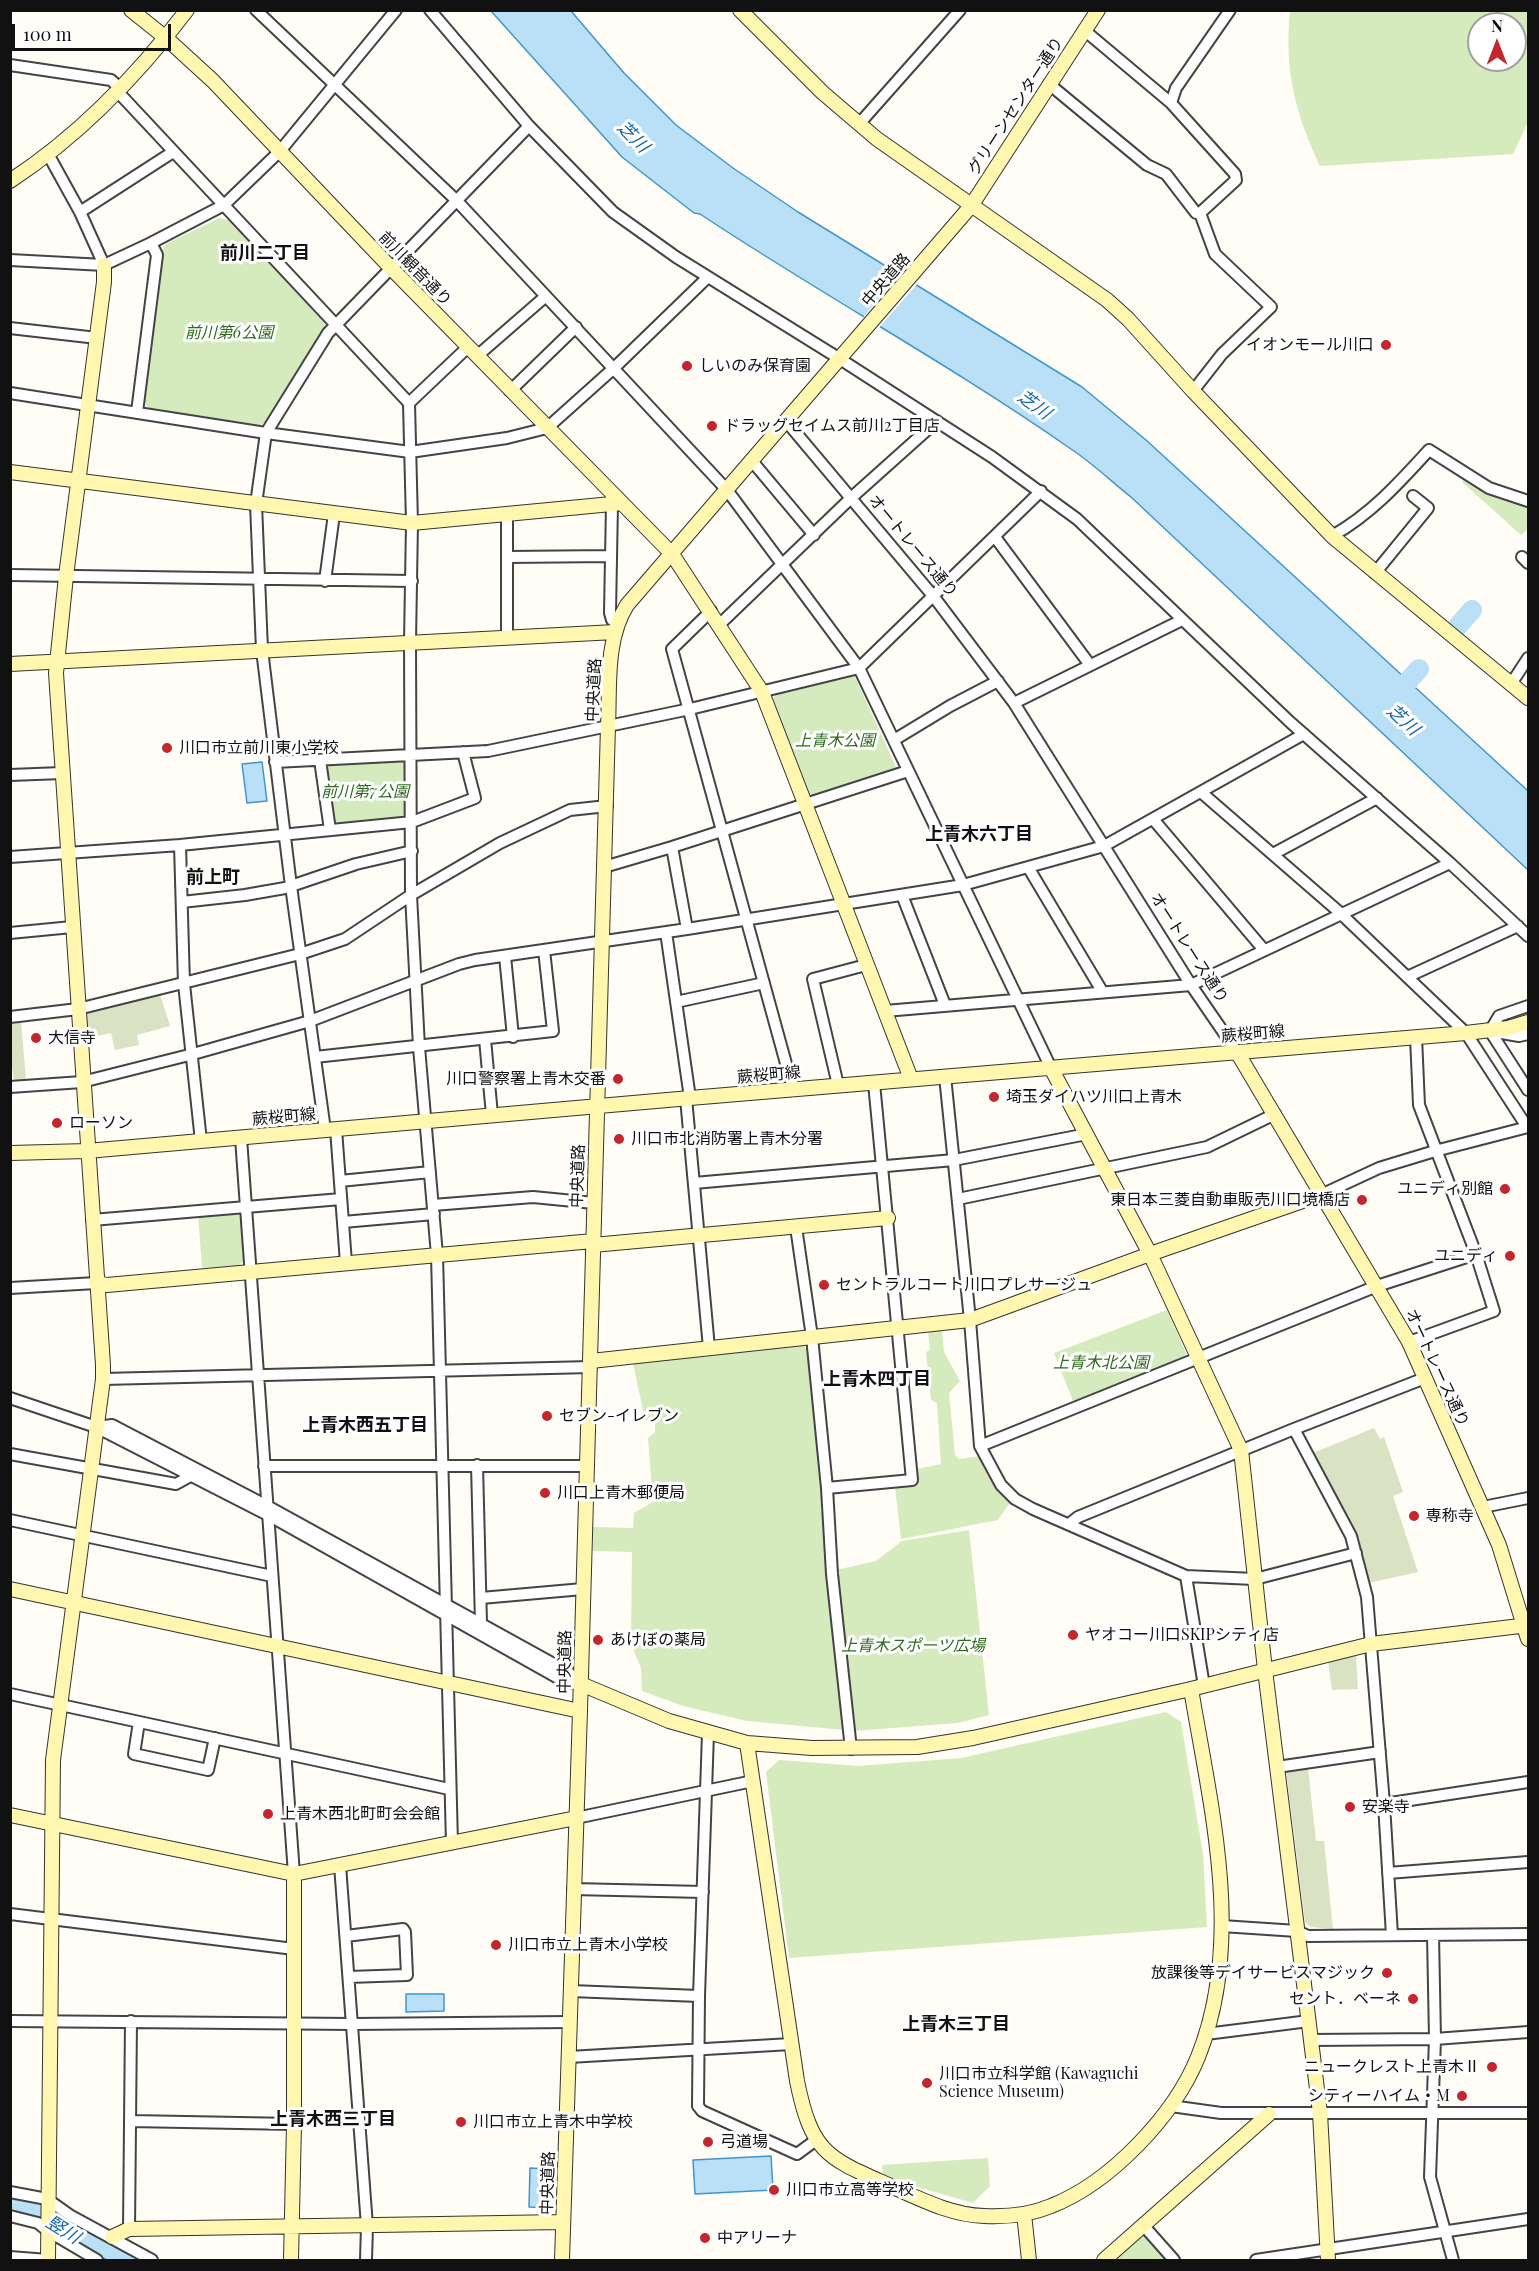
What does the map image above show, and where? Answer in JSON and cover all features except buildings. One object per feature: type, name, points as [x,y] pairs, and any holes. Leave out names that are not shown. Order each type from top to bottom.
[{"type":"street","points":[[10,180],[48,154],[119,91],[166,38],[187,10]]},
{"type":"street","points":[[256,10],[457,201],[727,490],[859,668],[1052,1068],[1150,1254],[1241,1450],[1265,1670],[1320,2113],[1328,2255]]},
{"type":"street","points":[[10,260],[104,265],[224,205],[280,151],[396,10]]},
{"type":"street","points":[[430,10],[529,126],[613,212],[708,277],[844,353],[937,421],[1041,491],[1077,519],[1304,734],[1450,863],[1528,936]]},
{"type":"street","points":[[740,10],[792,64],[896,154],[1107,300],[1128,318],[1193,391],[1332,536],[1528,698]]},
{"type":"street","points":[[859,124],[960,10]]},
{"type":"street","name":"グリーンセンター通り","points":[[960,219],[971,206],[1098,10]]},
{"type":"street","points":[[1171,103],[1176,88],[1230,10]]},
{"type":"street","name":"前川観音通り","points":[[135,12],[213,81],[617,503],[672,554],[762,692],[911,1079]]},
{"type":"street","points":[[1084,30],[1171,103],[1235,174],[1236,180],[1200,213]]},
{"type":"street","points":[[10,65],[111,80],[173,152],[409,403],[412,523],[411,895],[419,1047],[437,1255],[444,1609],[452,1843]]},
{"type":"street","points":[[1049,84],[1147,165],[1166,174],[1196,213],[1200,213]]},
{"type":"street","points":[[346,1263],[340,1181],[315,1058],[262,650],[256,504],[266,433],[328,333],[529,126]]},
{"type":"street","points":[[80,212],[173,152]]},
{"type":"street","points":[[10,2256],[48,2260],[53,1760],[103,1379],[56,662],[105,282],[104,265],[80,212],[48,154]]},
{"type":"street","points":[[1193,391],[1222,354],[1271,308],[1215,254],[1200,213]]},
{"type":"street","name":"中央道路","points":[[562,2260],[612,649],[617,627],[627,605],[960,219]]},
{"type":"street","points":[[137,412],[158,255],[151,243]]},
{"type":"street","points":[[10,393],[266,433],[410,452],[507,438],[547,428],[614,368],[708,277]]},
{"type":"street","points":[[409,403],[546,296]]},
{"type":"street","points":[[510,391],[576,327]]},
{"type":"street","points":[[10,328],[97,338]]},
{"type":"street","name":"オートレース通り","points":[[786,421],[934,597],[1014,703],[1191,985],[1237,1052],[1409,1342],[1499,1545],[1527,1630]]},
{"type":"street","points":[[719,625],[783,566],[851,498],[937,421]]},
{"type":"street","points":[[1332,536],[1355,523],[1384,499],[1429,450],[1489,488],[1528,501]]},
{"type":"street","points":[[752,461],[814,534]]},
{"type":"street","points":[[10,472],[412,523],[617,503],[611,556],[610,613],[617,627],[507,638],[10,664]]},
{"type":"street","points":[[275,762],[488,751],[690,709],[859,668],[1041,491]]},
{"type":"street","points":[[1375,573],[1428,508],[1413,496]]},
{"type":"street","points":[[325,581],[334,514]]},
{"type":"street","points":[[507,514],[507,638]]},
{"type":"street","points":[[995,537],[1090,665]]},
{"type":"street","points":[[507,557],[611,556]]},
{"type":"street","points":[[10,575],[412,582]]},
{"type":"street","points":[[711,611],[672,648],[793,1089]]},
{"type":"street","points":[[1014,703],[1182,620]]},
{"type":"street","points":[[1511,684],[1528,658]]},
{"type":"street","points":[[894,740],[950,706],[998,681]]},
{"type":"street","points":[[10,1087],[82,1082],[193,1054],[310,1021],[459,964],[963,885],[1104,846],[1304,734]]},
{"type":"street","points":[[10,857],[180,845],[412,822],[475,798],[463,752]]},
{"type":"street","points":[[321,760],[330,830]]},
{"type":"street","points":[[604,867],[908,771]]},
{"type":"street","points":[[10,776],[62,773]]},
{"type":"street","points":[[103,1379],[591,1364],[709,1348],[970,1320],[1323,1194],[1379,1168],[1528,1127],[1466,1033],[1341,913],[1202,793]]},
{"type":"street","points":[[1273,854],[1377,798]]},
{"type":"street","points":[[10,1017],[78,1009],[300,954],[345,939],[411,895],[500,843],[570,810],[607,806]]},
{"type":"street","points":[[1153,819],[1264,950]]},
{"type":"street","points":[[180,845],[184,984],[201,1140]]},
{"type":"street","points":[[672,847],[687,929]]},
{"type":"street","points":[[182,902],[245,896],[291,886],[356,864],[412,852]]},
{"type":"street","points":[[885,1011],[1191,985],[1450,863]]},
{"type":"street","points":[[1028,867],[1102,991]]},
{"type":"street","points":[[903,895],[945,1005]]},
{"type":"street","points":[[1407,977],[1518,926]]},
{"type":"street","points":[[10,933],[72,927]]},
{"type":"street","points":[[666,932],[688,1098],[709,1348]]},
{"type":"street","points":[[315,1058],[553,1031],[544,950]]},
{"type":"street","points":[[505,956],[513,1037]]},
{"type":"street","points":[[838,1085],[813,978],[866,965]]},
{"type":"street","points":[[676,1002],[764,983]]},
{"type":"street","points":[[1490,1031],[1499,1016],[1528,1006]]},
{"type":"street","name":"蕨桜町線","points":[[10,1153],[87,1150],[1490,1031],[1528,1022]]},
{"type":"street","points":[[1490,1031],[1519,1036],[1528,1034]]},
{"type":"street","points":[[1490,1031],[1528,1090]]},
{"type":"street","points":[[1409,1342],[1494,1311],[1476,1254],[1419,1105],[1416,1037]]},
{"type":"street","points":[[485,1039],[492,1115]]},
{"type":"street","points":[[945,1076],[970,1320],[980,1446],[1001,1485],[1015,1499],[1186,1575],[1255,1579],[1356,1553]]},
{"type":"street","points":[[827,1488],[912,1480],[874,1083]]},
{"type":"street","points":[[958,1199],[1207,1147],[1275,1114]]},
{"type":"street","points":[[694,1183],[954,1160],[1087,1134]]},
{"type":"street","points":[[241,1137],[294,1874],[295,2023],[291,2260]]},
{"type":"street","points":[[340,1181],[430,1172]]},
{"type":"street","points":[[343,1222],[533,1197],[594,1203]]},
{"type":"street","points":[[92,1220],[341,1199]]},
{"type":"street","points":[[10,1288],[96,1283],[107,1285],[888,1218]]},
{"type":"street","points":[[796,1227],[812,1337],[827,1488],[832,1574],[851,1749]]},
{"type":"street","points":[[980,1446],[1377,1286],[1476,1254]]},
{"type":"street","points":[[1069,1524],[1078,1517],[1241,1450],[1425,1378]]},
{"type":"street","points":[[10,1398],[96,1427],[112,1425],[196,1474],[268,1510],[444,1609],[568,1672],[581,1684],[658,1717],[747,1743],[851,1749],[917,1747],[972,1738],[1197,1688],[1371,1644],[1527,1630]]},
{"type":"street","points":[[1294,1429],[1351,1536],[1367,1597],[1392,1935]]},
{"type":"street","points":[[10,1454],[176,1484],[196,1474]]},
{"type":"street","points":[[477,1465],[481,1598],[478,1627]]},
{"type":"street","points":[[264,1466],[586,1466]]},
{"type":"street","points":[[1483,1507],[1528,1498]]},
{"type":"street","points":[[10,1520],[272,1576]]},
{"type":"street","points":[[747,1743],[802,2109],[816,2140],[842,2165],[932,2204],[982,2217],[1024,2214],[1051,2206],[1097,2178],[1142,2140],[1171,2106],[1190,2076],[1206,2034],[1216,1983],[1222,1926],[1219,1864],[1197,1688],[1186,1575]]},
{"type":"street","points":[[10,1589],[580,1711]]},
{"type":"street","points":[[481,1598],[583,1589]]},
{"type":"street","points":[[10,1694],[449,1789]]},
{"type":"street","points":[[140,1722],[134,1754],[208,1770],[215,1738]]},
{"type":"street","points":[[708,1733],[699,1996],[698,2106],[702,2111],[797,2154],[816,2140]]},
{"type":"street","points":[[1278,1767],[1380,1752]]},
{"type":"street","points":[[10,1815],[294,1874],[753,1781]]},
{"type":"street","points":[[1384,1804],[1528,1782]]},
{"type":"street","points":[[1389,1873],[1528,1862]]},
{"type":"street","points":[[340,1865],[367,2226],[366,2260]]},
{"type":"street","points":[[573,1889],[703,1892]]},
{"type":"street","points":[[10,1914],[294,1949]]},
{"type":"street","points":[[1222,1926],[1297,1931],[1308,1936],[1528,1934]]},
{"type":"street","points":[[346,1936],[403,1929],[405,1932],[407,1975],[349,1977]]},
{"type":"street","points":[[1433,1935],[1435,2039],[1430,2177],[1453,2260]]},
{"type":"street","points":[[571,1991],[699,1996]]},
{"type":"street","points":[[10,2021],[353,2024],[570,2022]]},
{"type":"street","points":[[129,2229],[131,2021]]},
{"type":"street","points":[[1206,2034],[1309,2021]]},
{"type":"street","points":[[1311,2040],[1435,2039],[1528,2032]]},
{"type":"street","points":[[569,2057],[791,2044]]},
{"type":"street","points":[[1171,2106],[1221,2113],[1269,2114],[1528,2113]]},
{"type":"street","points":[[1104,2260],[1269,2114]]},
{"type":"street","points":[[130,2121],[294,2124]]},
{"type":"street","points":[[10,2192],[47,2202],[152,2260]]},
{"type":"street","points":[[1024,2214],[1029,2260]]},
{"type":"street","points":[[10,2216],[38,2223],[97,2260]]},
{"type":"street","points":[[1256,2260],[1328,2255],[1445,2231],[1528,2219]]},
{"type":"street","points":[[111,2237],[129,2229],[563,2222]]},
{"type":"street","points":[[1143,2225],[1174,2260]]},
{"type":"green space","points":[[1290,11],[1528,11],[1528,122],[1513,154],[1320,166],[1298,109],[1290,72]]},
{"type":"green space","name":"前川第6公園","points":[[219,218],[229,220],[325,322],[324,330],[265,422],[260,425],[149,408],[144,402],[162,250],[166,244]]},
{"type":"green space","points":[[1465,479],[1490,493],[1528,506],[1528,529],[1521,535],[1462,482]]},
{"type":"green space","name":"上青木公園","points":[[850,676],[855,677],[896,767],[892,771],[814,796],[807,793],[772,699],[777,693]]},
{"type":"green space","name":"前川第7公園","points":[[403,758],[406,762],[406,816],[401,819],[335,825],[332,823],[323,766]]},
{"type":"green space","points":[[160,994],[170,1026],[137,1035],[139,1045],[115,1050],[111,1033],[87,1038],[84,1019],[89,1013]]},
{"type":"green space","points":[[21,1021],[26,1080],[14,1080],[10,1022]]},
{"type":"green space","points":[[234,1212],[241,1217],[244,1260],[239,1266],[202,1268],[198,1215]]},
{"type":"green space","name":"上青木北公園","points":[[1167,1310],[1186,1353],[1185,1358],[1073,1401],[1054,1353]]},
{"type":"green space","points":[[942,1330],[944,1352],[960,1381],[949,1393],[955,1455],[959,1459],[980,1456],[988,1475],[1010,1502],[998,1520],[901,1539],[895,1487],[917,1484],[917,1469],[941,1464],[937,1403],[931,1400],[926,1352],[930,1350],[928,1331]]},
{"type":"green space","points":[[802,1345],[809,1350],[845,1730],[747,1721],[683,1706],[642,1691],[641,1668],[631,1644],[632,1552],[593,1551],[593,1527],[633,1528],[634,1513],[653,1502],[648,1438],[655,1432],[655,1421],[645,1420],[633,1363]]},
{"type":"green space","points":[[1374,1428],[1380,1439],[1384,1437],[1403,1492],[1393,1496],[1418,1572],[1368,1583],[1356,1534],[1313,1453]]},
{"type":"green space","name":"上青木スポーツ広場","points":[[969,1530],[989,1715],[958,1723],[853,1731],[836,1570],[876,1561],[902,1541]]},
{"type":"green space","points":[[1356,1655],[1358,1689],[1332,1690],[1328,1661]]},
{"type":"green space","points":[[1166,1712],[1181,1722],[1203,1854],[1207,1927],[789,1958],[766,1772],[779,1760],[858,1766],[961,1758]]},
{"type":"green space","points":[[1308,1768],[1316,1841],[1324,1841],[1333,1929],[1311,1927],[1305,1922],[1286,1770]]},
{"type":"green space","points":[[988,2158],[990,2186],[973,2203],[883,2177],[882,2165]]},
{"type":"green space","points":[[1141,2234],[1145,2234],[1168,2260],[1111,2260]]},
{"type":"water","name":"芝川","points":[[491,11],[571,11],[624,73],[676,125],[733,168],[798,212],[1082,387],[1146,440],[1528,791],[1528,870],[1131,497],[1101,472],[980,388],[700,214],[694,213],[622,157]]},
{"type":"water","points":[[262,762],[267,801],[247,803],[242,764]]},
{"type":"water","points":[[406,1994],[444,1994],[444,2011],[406,2012]]},
{"type":"water","points":[[771,2156],[773,2190],[695,2194],[693,2160]]},
{"type":"water","points":[[530,2168],[549,2169],[548,2208],[529,2207]]},
{"type":"water","name":"竪川","points":[[10,2196],[41,2201],[145,2260],[107,2260],[11,2212]]},
{"type":"pier","points":[[901,272],[918,283],[878,329],[862,319]]},
{"type":"waterway","points":[[1458,626],[1472,610]]},
{"type":"waterway","name":"芝川","points":[[1391,700],[1419,669]]},
{"type":"place","name":"イオンモール川口","points":[[1386,345]]},
{"type":"place","name":"しいのみ保育園","points":[[687,366]]},
{"type":"place","name":"ドラッグセイムス前川2丁目店","points":[[712,426]]},
{"type":"place","name":"川口市立前川東小学校","points":[[167,748]]},
{"type":"place","name":"大信寺","points":[[36,1038]]},
{"type":"place","name":"川口警察署上青木交番","points":[[618,1079]]},
{"type":"place","name":"埼玉ダイハツ川口上青木","points":[[994,1097]]},
{"type":"place","name":"ローソン","points":[[57,1123]]},
{"type":"place","name":"川口市北消防署上青木分署","points":[[619,1139]]},
{"type":"place","name":"ユニディ別館","points":[[1505,1189]]},
{"type":"place","name":"東日本三菱自動車販売川口境橋店","points":[[1362,1200]]},
{"type":"place","name":"ユニディ","points":[[1510,1256]]},
{"type":"place","name":"セントラルコート川口プレサージュ","points":[[824,1285]]},
{"type":"place","name":"セブン-イレブン","points":[[547,1416]]},
{"type":"place","name":"川口上青木郵便局","points":[[545,1493]]},
{"type":"place","name":"専称寺","points":[[1414,1516]]},
{"type":"place","name":"ヤオコー川口SKIPシティ店","points":[[1073,1635]]},
{"type":"place","name":"あけぼの薬局","points":[[598,1640]]},
{"type":"place","name":"安楽寺","points":[[1350,1807]]},
{"type":"place","name":"上青木西北町町会会館","points":[[268,1814]]},
{"type":"place","name":"川口市立上青木小学校","points":[[496,1945]]},
{"type":"place","name":"放課後等デイサービスマジック","points":[[1387,1973]]},
{"type":"place","name":"セント．ベーネ","points":[[1413,1999]]},
{"type":"place","name":"ニュークレスト上青木Ⅱ","points":[[1492,2067]]},
{"type":"place","name":"川口市立科学館 (Kawaguchi Science Museum)","points":[[927,2083]]},
{"type":"place","name":"シティーハイム・M","points":[[1462,2096]]},
{"type":"place","name":"川口市立上青木中学校","points":[[461,2122]]},
{"type":"place","name":"弓道場","points":[[708,2142]]},
{"type":"place","name":"川口市立高等学校","points":[[774,2190]]},
{"type":"place","name":"中アリーナ","points":[[705,2238]]},
{"type":"district","name":"前川二丁目","points":[[265,253]]},
{"type":"district","name":"上青木六丁目","points":[[979,834]]},
{"type":"district","name":"前上町","points":[[213,877]]},
{"type":"district","name":"上青木四丁目","points":[[877,1379]]},
{"type":"district","name":"上青木西五丁目","points":[[365,1425]]},
{"type":"district","name":"上青木三丁目","points":[[956,2024]]},
{"type":"district","name":"上青木西三丁目","points":[[333,2119]]}]
